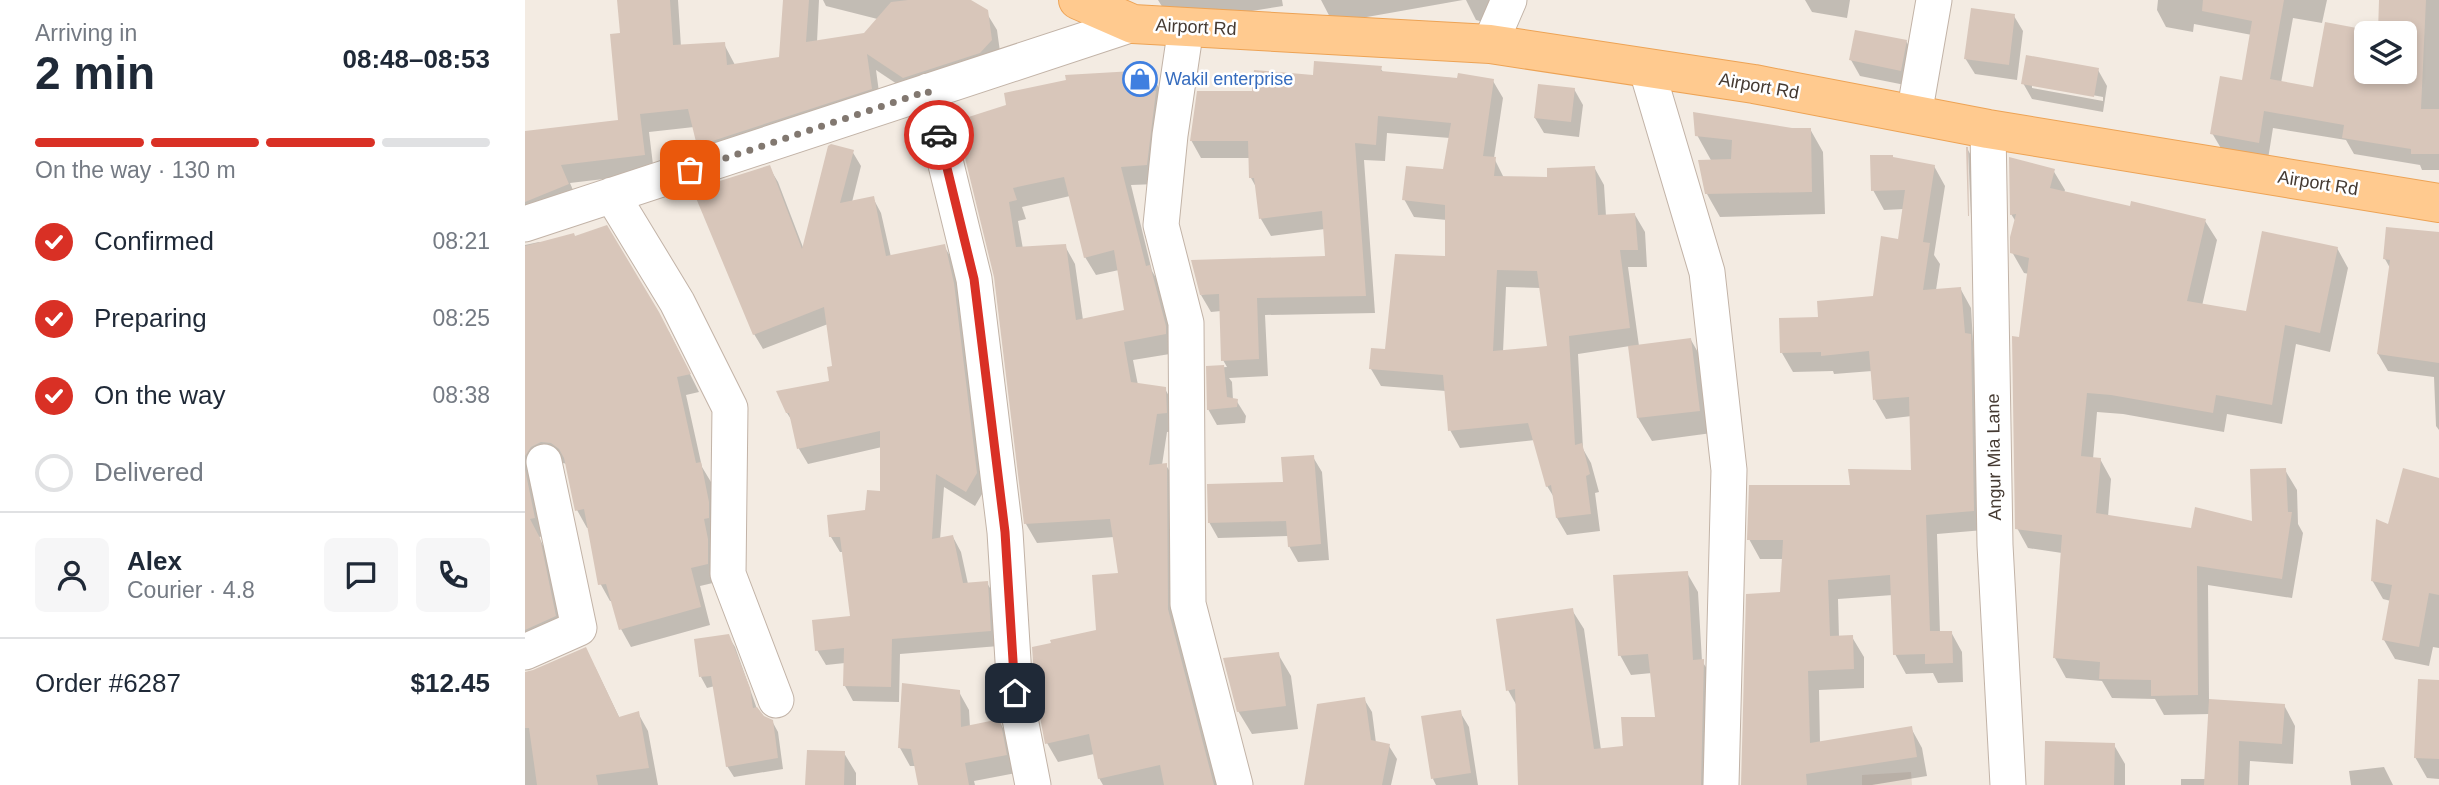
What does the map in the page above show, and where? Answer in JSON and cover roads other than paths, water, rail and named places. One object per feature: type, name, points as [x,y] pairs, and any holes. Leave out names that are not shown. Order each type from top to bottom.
[{"type":"main road","name":"Airport Rd","points":[[1078,0],[1133,24],[1490,44],[1646,67],[1754,84],[1988,129],[2439,203]]},
{"type":"street","points":[[1490,44],[1509,0]]},
{"type":"street","points":[[1914,115],[1934,0]]},
{"type":"street","points":[[525,224],[1133,24]]},
{"type":"street","points":[[1186,27],[1170,135],[1161,225],[1186,323],[1188,604],[1235,785]]},
{"type":"street","points":[[1646,67],[1707,272],[1725,431],[1729,470],[1721,785]]},
{"type":"street","points":[[928,91],[974,279],[1005,532],[1015,693],[1033,785]]},
{"type":"street","name":"Angur Mia Lane","points":[[1988,129],[1995,545],[2008,785]]},
{"type":"street","points":[[612,195],[677,302],[730,408],[728,574],[776,700]]},
{"type":"street","points":[[525,652],[579,628],[544,462]]},
{"type":"place","name":"Wakil enterprise","points":[[1140,79]]}]
